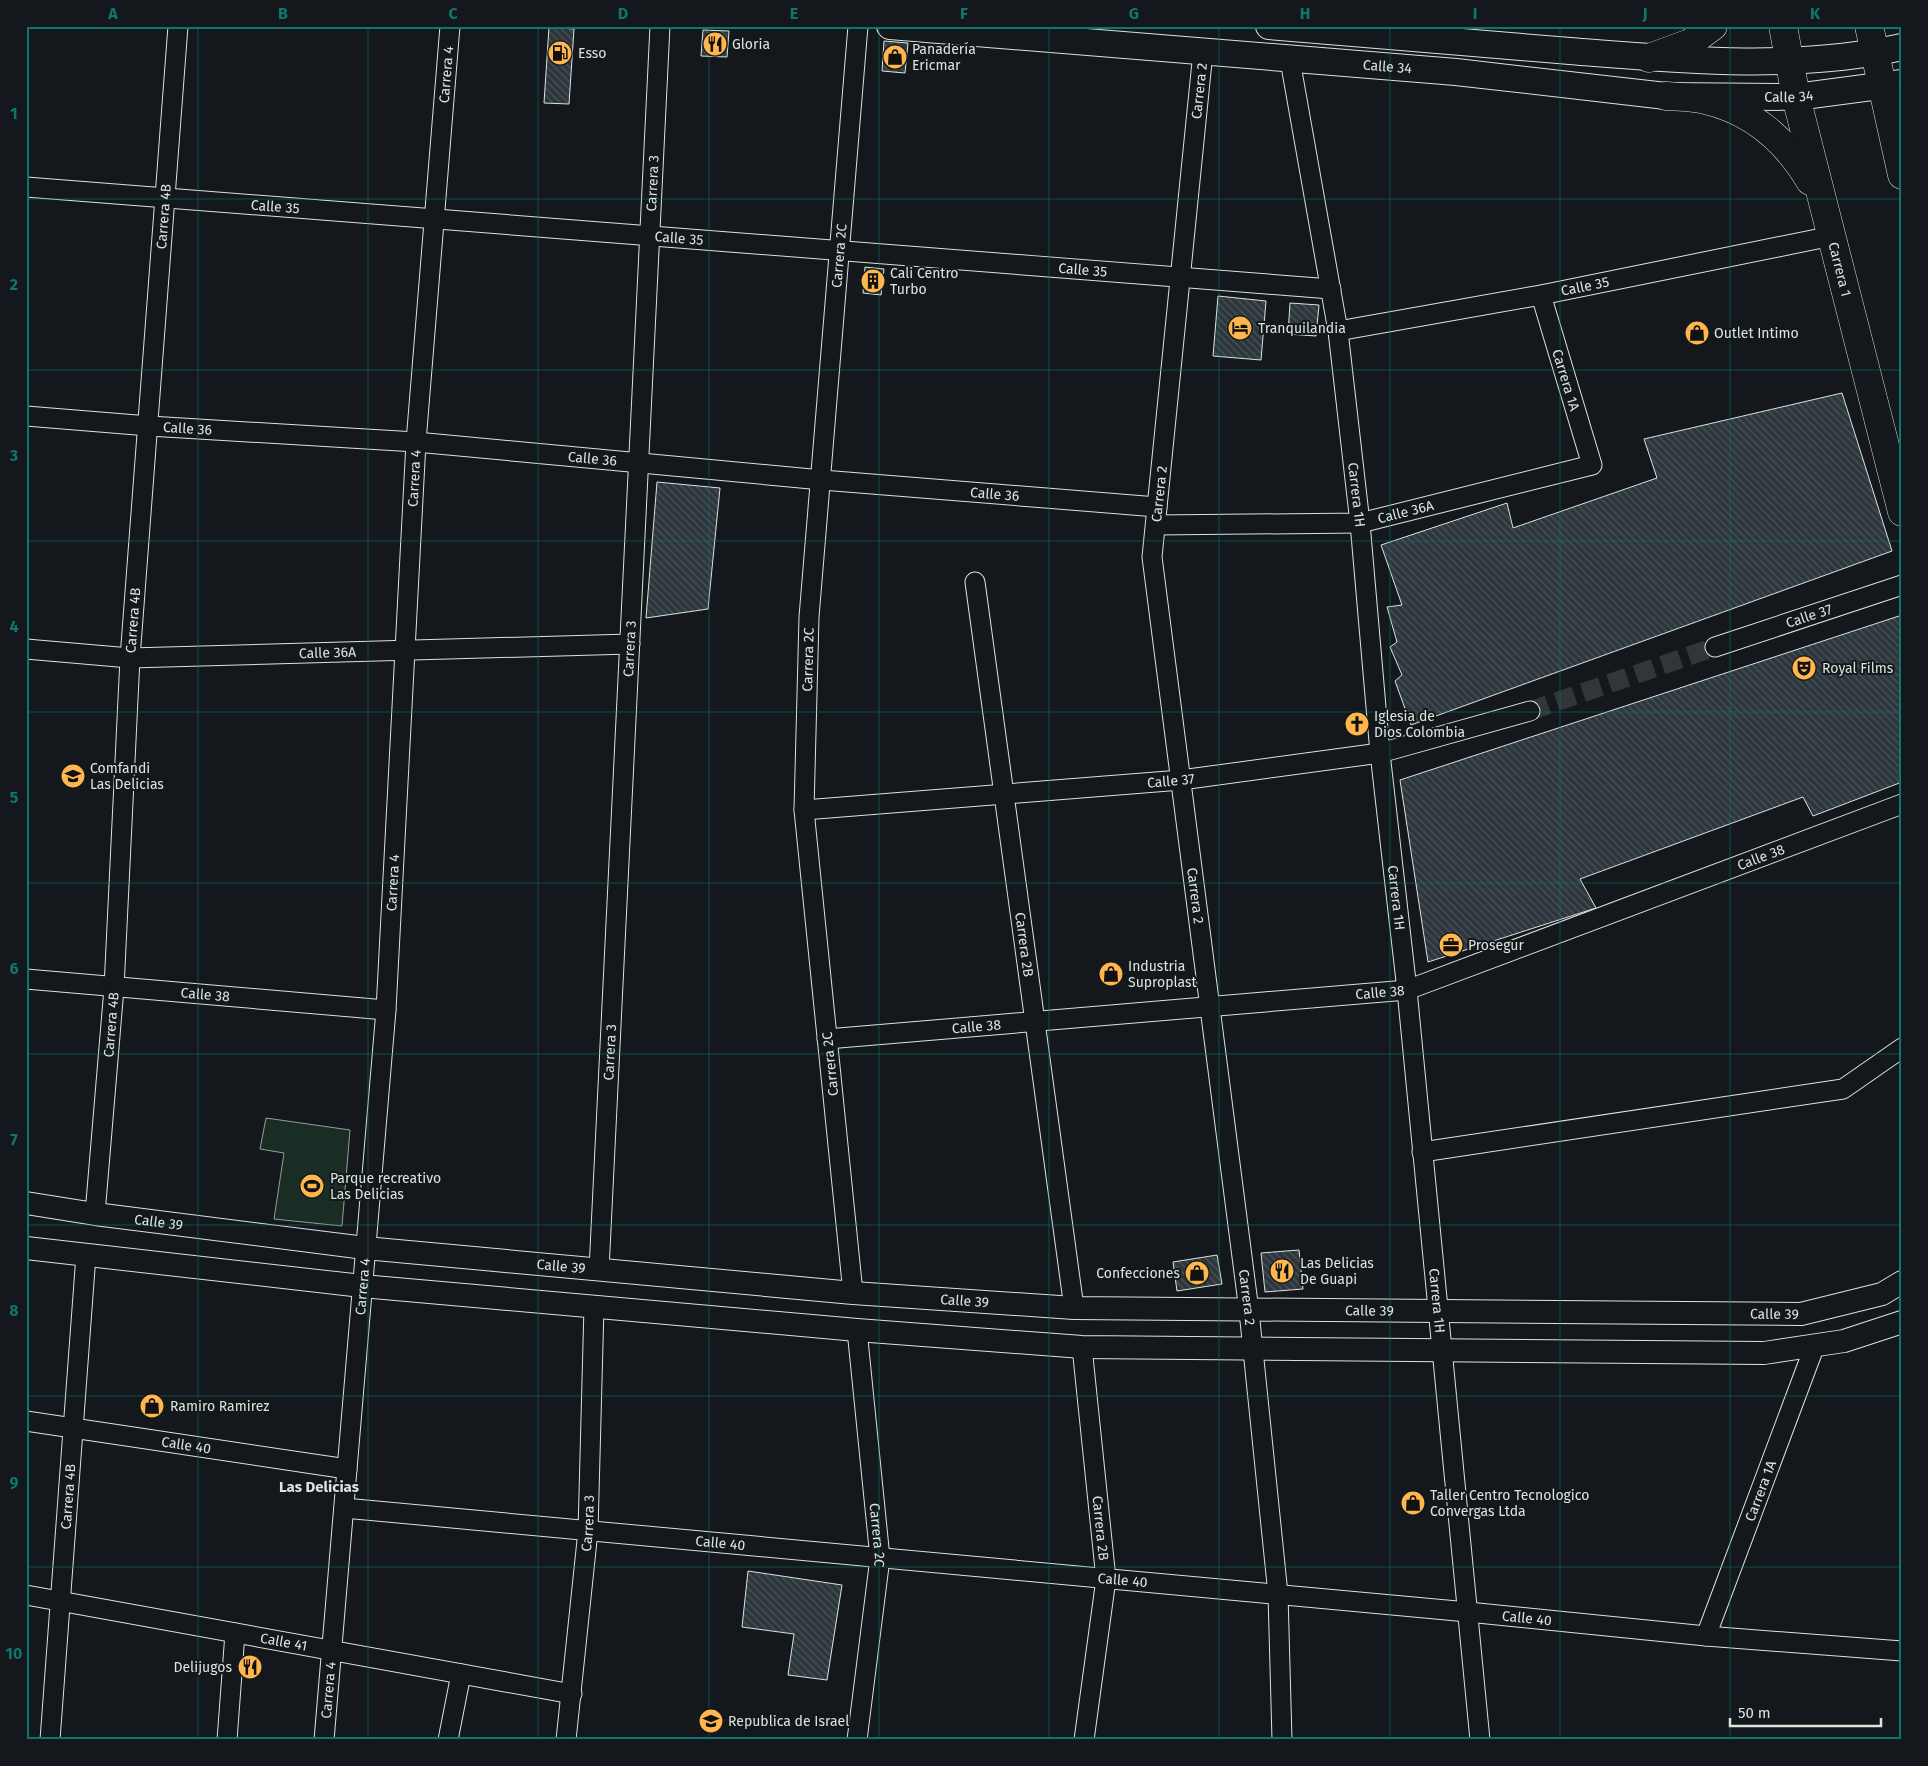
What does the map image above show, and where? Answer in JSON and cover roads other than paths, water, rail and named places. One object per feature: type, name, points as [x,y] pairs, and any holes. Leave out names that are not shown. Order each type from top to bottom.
[{"type":"main road","name":"Calle 34","points":[[890,26],[1456,72],[1666,96],[1796,97],[1892,86]]},
{"type":"main road","points":[[1269,26],[1463,34],[1649,58],[1790,62],[1874,53],[1902,47]]},
{"type":"main road","points":[[1649,58],[1690,43],[1714,26]]},
{"type":"main road","name":"Carrera 1","points":[[1783,26],[1796,97],[1902,512]]},
{"type":"main road","points":[[1869,26],[1874,53],[1892,86],[1902,175]]},
{"type":"main road","points":[[1666,96],[1705,99],[1741,112],[1773,133],[1796,156],[1812,184],[1829,225]]},
{"type":"street","name":"Carrera 4B","points":[[96,1214],[114,988],[130,658],[178,26]]},
{"type":"street","name":"Carrera 4","points":[[324,1740],[386,1010],[416,442],[450,26]]},
{"type":"street","name":"Carrera 3","points":[[599,1270],[660,26]]},
{"type":"street","name":"Carrera 2C","points":[[853,1293],[804,810],[810,617],[858,26]]},
{"type":"street","name":"Carrera 2","points":[[1203,52],[1152,557],[1249,1311],[1278,1594],[1282,1740]]},
{"type":"street","name":"Carrera 1H","points":[[1290,60],[1338,331],[1360,523],[1380,753],[1407,990],[1480,1740]]},
{"type":"street","name":"Calle 35","points":[[26,187],[166,196],[1331,289]]},
{"type":"street","name":"Calle 35","points":[[1338,331],[1540,296],[1829,225]]},
{"type":"street","name":"Carrera 1A","points":[[1540,296],[1592,466]]},
{"type":"street","name":"Calle 36","points":[[26,416],[149,426],[416,442],[822,480],[1157,516]]},
{"type":"street","name":"Calle 36A","points":[[1157,516],[1360,523],[1592,466]]},
{"type":"street","name":"Carrera 2B","points":[[975,582],[1074,1308]]},
{"type":"street","name":"Calle 37","points":[[1715,647],[1902,585]]},
{"type":"street","name":"Calle 36A","points":[[26,649],[130,658],[630,644]]},
{"type":"street","name":"Calle 37","points":[[804,810],[1181,780],[1380,753],[1530,711]]},
{"type":"street","name":"Calle 38","points":[[827,1039],[1407,990],[1902,804]]},
{"type":"street","name":"Calle 38","points":[[26,979],[386,1010]]},
{"type":"street","points":[[1422,1152],[1843,1089],[1902,1048]]},
{"type":"street","name":"Calle 39","points":[[26,1203],[96,1214],[365,1248],[853,1293],[1074,1308],[1249,1311],[1801,1314],[1882,1294],[1902,1282]]},
{"type":"street","points":[[26,1248],[362,1286],[857,1330],[1082,1347],[1764,1353],[1844,1341],[1902,1322]]},
{"type":"street","name":"Carrera 4B","points":[[50,1740],[86,1255]]},
{"type":"street","name":"Carrera 3","points":[[566,1740],[588,1531],[594,1306]]},
{"type":"street","name":"Carrera 2C","points":[[857,1330],[880,1558],[857,1740]]},
{"type":"street","name":"Carrera 1A","points":[[1706,1636],[1816,1345]]},
{"type":"street","name":"Carrera 2B","points":[[1082,1347],[1106,1579],[1084,1740]]},
{"type":"street","name":"Calle 40","points":[[26,1421],[347,1469]]},
{"type":"street","name":"Calle 40","points":[[344,1508],[1278,1594],[1706,1636],[1902,1651]]},
{"type":"street","name":"Calle 41","points":[[26,1595],[572,1694]]},
{"type":"street","points":[[227,1740],[235,1633]]},
{"type":"street","points":[[448,1740],[461,1674]]},
{"type":"tunnel","points":[[1530,711],[1715,647]]},
{"type":"place","name":"Gloria","points":[[715,44]]},
{"type":"place","name":"Esso","points":[[560,53]]},
{"type":"place","name":"Panadería Ericmar","points":[[895,57]]},
{"type":"place","name":"Cali Centro Turbo","points":[[873,281]]},
{"type":"place","name":"Tranquilandia","points":[[1240,328]]},
{"type":"place","name":"Outlet Intimo","points":[[1697,333]]},
{"type":"place","name":"Royal Films","points":[[1804,668]]},
{"type":"place","name":"Iglesia de Dios Colombia","points":[[1357,724]]},
{"type":"place","name":"Comfandi Las Delicias","points":[[73,776]]},
{"type":"place","name":"Prosegur","points":[[1451,945]]},
{"type":"place","name":"Industria Suproplast","points":[[1111,974]]},
{"type":"place","name":"Parque recreativo Las Delicias","points":[[312,1186]]},
{"type":"place","name":"Las Delicias De Guapi","points":[[1282,1271]]},
{"type":"place","name":"Confecciones","points":[[1197,1273]]},
{"type":"place","name":"Ramiro Ramirez","points":[[152,1406]]},
{"type":"place","name":"Taller Centro Tecnologico Convergas Ltda","points":[[1413,1503]]},
{"type":"place","name":"Delijugos","points":[[250,1667]]},
{"type":"place","name":"Republica de Israel","points":[[711,1721]]},
{"type":"district","name":"Las Delicias","points":[[319,1487]]}]
